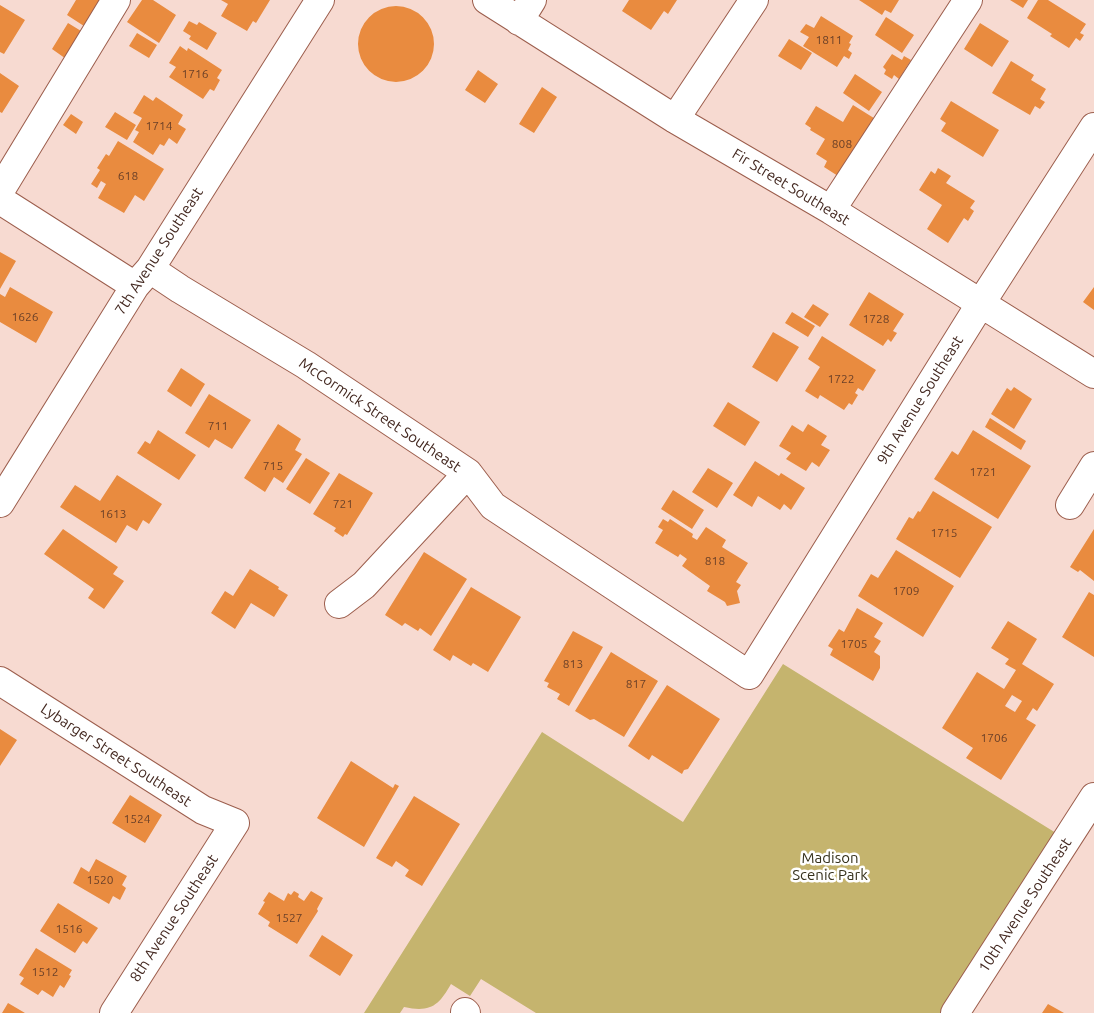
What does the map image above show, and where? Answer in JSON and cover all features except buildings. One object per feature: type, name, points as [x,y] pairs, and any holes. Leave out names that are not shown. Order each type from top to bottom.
[{"type":"street","points":[[0,191],[116,0]]},
{"type":"street","name":"7th Avenue Southeast","points":[[0,503],[320,0]]},
{"type":"street","name":"Fir Street Southeast","points":[[487,0],[525,10],[675,119],[831,210],[1094,374]]},
{"type":"street","points":[[675,119],[754,0]]},
{"type":"street","points":[[831,210],[968,0]]},
{"type":"street","name":"9th Avenue Southeast","points":[[749,675],[981,303],[1094,127]]},
{"type":"street","name":"McCormick Street Southeast","points":[[0,200],[142,277],[180,289],[306,365],[468,474],[493,506],[749,675]]},
{"type":"street","points":[[1070,505],[1094,466]]},
{"type":"street","points":[[339,604],[364,585],[468,474]]},
{"type":"street","name":"Lybarger Street Southeast","points":[[0,681],[203,810],[234,823]]},
{"type":"street","name":"10th Avenue Southeast","points":[[955,1013],[1094,796]]},
{"type":"street","name":"8th Avenue Southeast","points":[[114,1013],[234,823]]},
{"type":"green space","name":"Madison Scenic Park","points":[[783,664],[1056,833],[941,1013],[536,1013],[481,979],[470,996],[451,984],[438,1002],[428,1008],[413,1009],[404,1007],[400,1013],[364,1013],[542,732],[683,822]]}]
